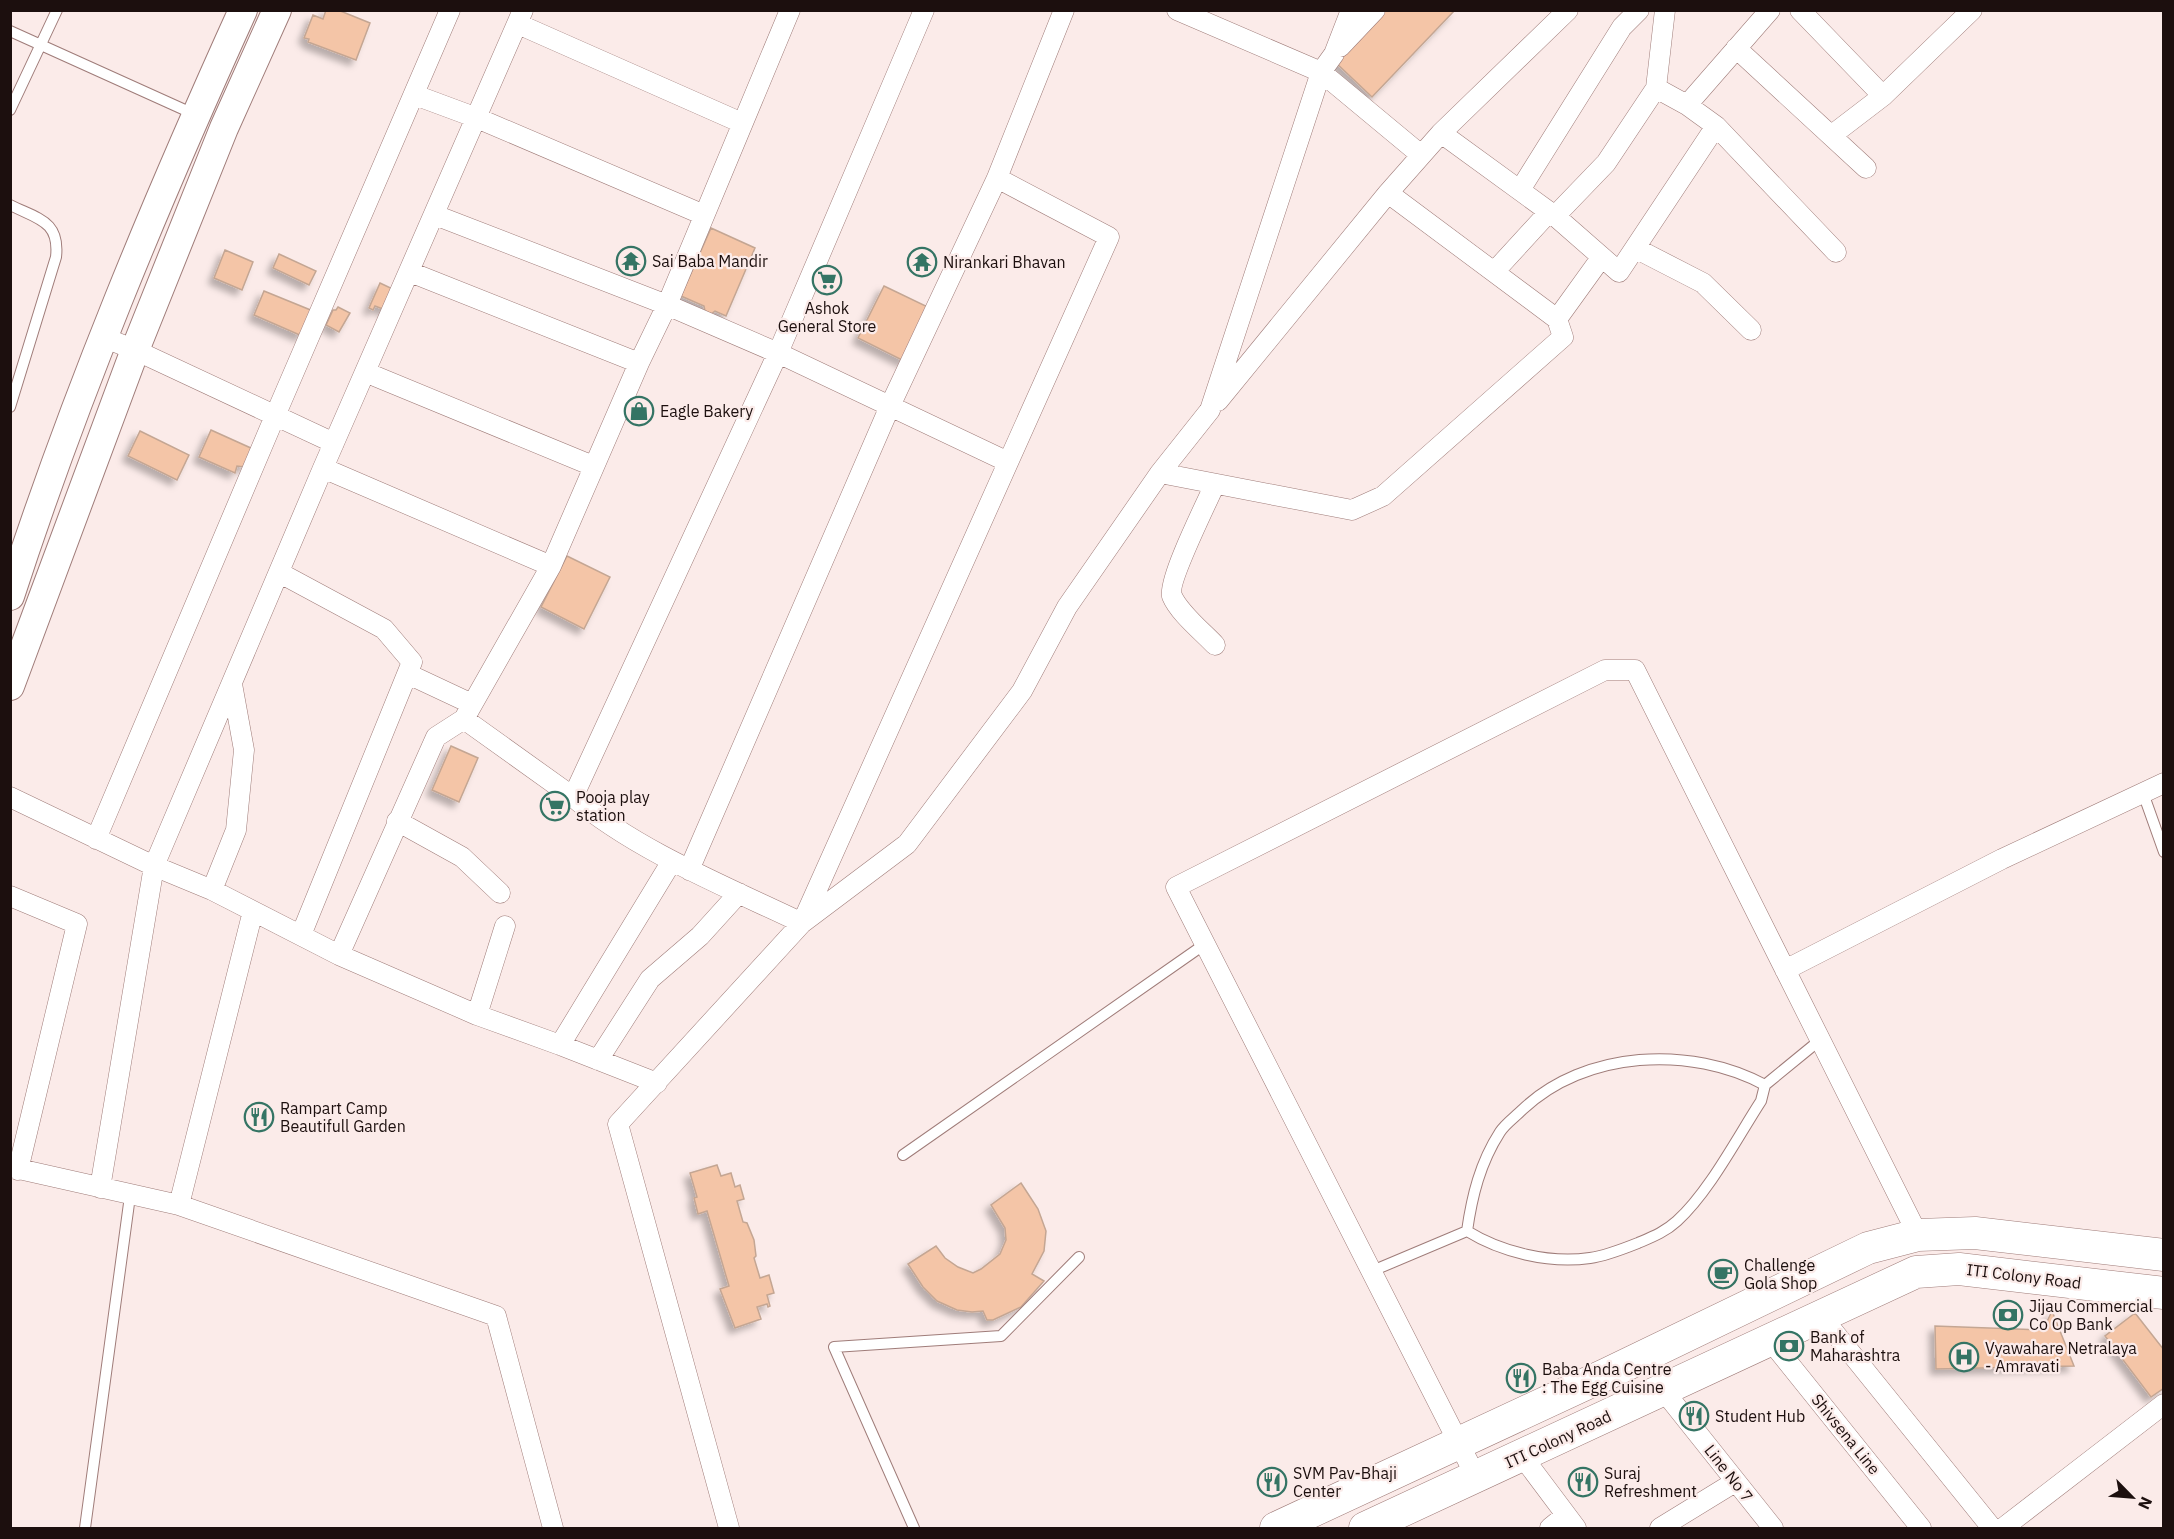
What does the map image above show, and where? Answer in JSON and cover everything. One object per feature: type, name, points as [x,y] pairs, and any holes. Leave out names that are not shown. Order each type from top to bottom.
[{"type":"main road","points":[[1276,1528],[1869,1248],[1918,1235],[1974,1233],[2163,1255]]},
{"type":"main road","name":"ITI Colony Road","points":[[1365,1528],[1916,1272],[1959,1269],[2163,1293]]},
{"type":"street","points":[[10,596],[47,484],[103,337],[196,115],[243,10]]},
{"type":"street","points":[[10,686],[135,350],[224,128],[277,10]]},
{"type":"street","points":[[96,839],[450,10]]},
{"type":"street","points":[[573,797],[778,353],[924,10]]},
{"type":"street","points":[[560,1045],[681,865],[890,406],[997,178],[1064,10]]},
{"type":"street","points":[[1334,54],[1351,10]]},
{"type":"street","points":[[1210,410],[1321,72],[1334,54],[1376,10]]},
{"type":"street","points":[[729,1528],[618,1124],[802,923],[907,844],[1022,691],[1067,607],[1160,474],[1210,410],[1421,155],[1568,10]]},
{"type":"street","points":[[1520,190],[1622,27],[1639,10]]},
{"type":"street","points":[[1494,272],[1606,163],[1656,88],[1665,10]]},
{"type":"street","points":[[1687,105],[1770,10]]},
{"type":"street","points":[[1800,10],[1883,96]]},
{"type":"street","points":[[1832,135],[1883,96],[1972,10]]},
{"type":"street","points":[[339,955],[436,737],[468,711],[551,566],[593,466],[667,305],[786,12]]},
{"type":"street","points":[[1189,12],[1321,72],[1421,155]]},
{"type":"street","points":[[100,1188],[154,866],[323,468],[435,215],[520,14],[742,123]]},
{"type":"street","points":[[1736,48],[1866,168]]},
{"type":"street","points":[[1656,88],[1687,105],[1716,126],[1836,252]]},
{"type":"street","points":[[415,95],[477,118],[704,215]]},
{"type":"street","points":[[1441,133],[1552,214],[1619,272],[1716,126]]},
{"type":"street","points":[[802,923],[1109,237],[997,178]]},
{"type":"street","points":[[1160,474],[1352,510],[1383,496],[1563,337],[1557,319],[1388,193]]},
{"type":"street","points":[[435,215],[667,305],[778,353],[1008,462]]},
{"type":"street","points":[[1635,248],[1703,283],[1751,330]]},
{"type":"street","points":[[1557,319],[1601,258]]},
{"type":"street","points":[[410,272],[639,363]]},
{"type":"street","points":[[103,337],[334,443]]},
{"type":"street","points":[[365,372],[593,466]]},
{"type":"street","points":[[323,468],[551,566]]},
{"type":"street","points":[[1215,484],[1171,586],[1171,594],[1176,604],[1215,645]]},
{"type":"street","points":[[280,573],[384,629],[412,662],[301,935]]},
{"type":"street","points":[[1476,1477],[1176,887],[1605,670],[1635,670],[1918,1235]]},
{"type":"street","points":[[408,674],[468,711],[591,812],[681,865],[802,923]]},
{"type":"street","points":[[212,890],[236,830],[244,750],[232,684]]},
{"type":"street","points":[[1785,970],[2002,859],[2163,783]]},
{"type":"street","points":[[10,797],[154,866],[212,890],[339,955],[477,1016],[657,1083]]},
{"type":"street","points":[[397,821],[462,857],[500,893]]},
{"type":"street","points":[[598,1060],[650,979],[700,936],[739,893]]},
{"type":"street","points":[[10,896],[77,924],[14,1168],[130,1196],[179,1205],[496,1316],[553,1528]]},
{"type":"street","points":[[179,1205],[253,911]]},
{"type":"street","points":[[477,1016],[505,926]]},
{"type":"street","points":[[1821,1316],[1992,1528]]},
{"type":"street","name":"Shivsena Line","points":[[1770,1340],[1921,1528]]},
{"type":"street","name":"Line No 7","points":[[1663,1390],[1773,1528]]},
{"type":"street","points":[[2003,1528],[2163,1404]]},
{"type":"street","points":[[1522,1455],[1571,1522],[1550,1528]]},
{"type":"street","points":[[1660,1528],[1735,1482]]},
{"type":"lane","points":[[10,110],[57,10]]},
{"type":"lane","points":[[10,31],[196,115]]},
{"type":"lane","points":[[10,205],[51,228],[56,235],[57,246],[56,257],[10,406]]},
{"type":"lane","points":[[2143,793],[2163,852]]},
{"type":"lane","points":[[903,1155],[1205,945]]},
{"type":"lane","points":[[1467,1231],[1482,1241],[1512,1251],[1556,1260],[1591,1258],[1664,1233],[1699,1197],[1761,1101],[1765,1085],[1820,1040]]},
{"type":"lane","points":[[1467,1231],[1472,1200],[1482,1164],[1501,1130],[1531,1102],[1551,1088],[1586,1072],[1621,1062],[1655,1058],[1695,1060],[1750,1077],[1765,1085]]},
{"type":"lane","points":[[85,1528],[130,1196]]},
{"type":"lane","points":[[1372,1271],[1467,1231]]},
{"type":"lane","points":[[914,1528],[834,1347],[1001,1336],[1079,1257]]},
{"type":"building","points":[[326,10],[338,10],[370,23],[356,60],[308,42],[309,39],[304,38],[313,15],[323,19]]},
{"type":"building","points":[[1382,10],[1455,10],[1372,97],[1334,61]]},
{"type":"building","points":[[711,228],[755,248],[726,316],[715,311],[711,314],[705,311],[704,306],[681,296]]},
{"type":"building","points":[[225,250],[253,262],[242,290],[214,278]]},
{"type":"building","points":[[279,254],[316,271],[309,285],[273,268]]},
{"type":"building","points":[[380,283],[397,291],[388,311],[375,306],[373,310],[369,308]]},
{"type":"building","points":[[884,286],[932,309],[906,362],[858,338]]},
{"type":"building","points":[[264,291],[313,311],[302,336],[254,315]]},
{"type":"building","points":[[338,307],[350,313],[339,332],[326,325],[333,310]]},
{"type":"building","points":[[211,430],[253,449],[245,467],[237,466],[235,473],[199,457]]},
{"type":"building","points":[[140,431],[189,455],[177,480],[128,456]]},
{"type":"building","points":[[567,556],[610,577],[584,629],[541,607]]},
{"type":"building","points":[[451,746],[478,758],[459,802],[432,790]]},
{"type":"building","points":[[717,1165],[721,1176],[731,1173],[735,1187],[740,1185],[744,1199],[737,1201],[743,1222],[747,1223],[754,1240],[756,1256],[754,1258],[760,1278],[769,1275],[774,1293],[767,1295],[770,1306],[768,1307],[767,1304],[757,1307],[761,1319],[735,1328],[720,1289],[729,1286],[707,1211],[698,1214],[694,1198],[697,1197],[690,1173]]},
{"type":"building","points":[[1021,1183],[1038,1209],[1046,1231],[1044,1251],[1032,1274],[1044,1281],[1021,1307],[993,1320],[987,1320],[983,1311],[957,1310],[937,1301],[923,1287],[908,1264],[936,1246],[945,1258],[958,1267],[973,1273],[981,1269],[1000,1254],[1006,1240],[1005,1228],[991,1205]]},
{"type":"building","points":[[2052,1311],[2074,1366],[1936,1369],[1935,1326],[2043,1330]]},
{"type":"building","points":[[2135,1313],[2164,1350],[2164,1388],[2151,1397],[2105,1336]]},
{"type":"place","name":"Sai Baba Mandir","points":[[631,261]]},
{"type":"place","name":"Nirankari Bhavan","points":[[922,262]]},
{"type":"place","name":"Ashok General Store","points":[[827,280]]},
{"type":"place","name":"Eagle Bakery","points":[[639,411]]},
{"type":"place","name":"Pooja play station","points":[[555,806]]},
{"type":"place","name":"Rampart Camp Beautifull Garden","points":[[259,1117]]},
{"type":"place","name":"Challenge Gola Shop","points":[[1723,1274]]},
{"type":"place","name":"Jijau Commercial Co Op Bank","points":[[2008,1315]]},
{"type":"place","name":"Bank of Maharashtra","points":[[1789,1346]]},
{"type":"place","name":"Vyawahare Netralaya - Amravati","points":[[1964,1357]]},
{"type":"place","name":"Baba Anda Centre : The Egg Cuisine","points":[[1521,1378]]},
{"type":"place","name":"Student Hub","points":[[1694,1416]]},
{"type":"place","name":"SVM Pav-Bhaji Center","points":[[1272,1482]]},
{"type":"place","name":"Suraj Refreshment","points":[[1583,1482]]}]
